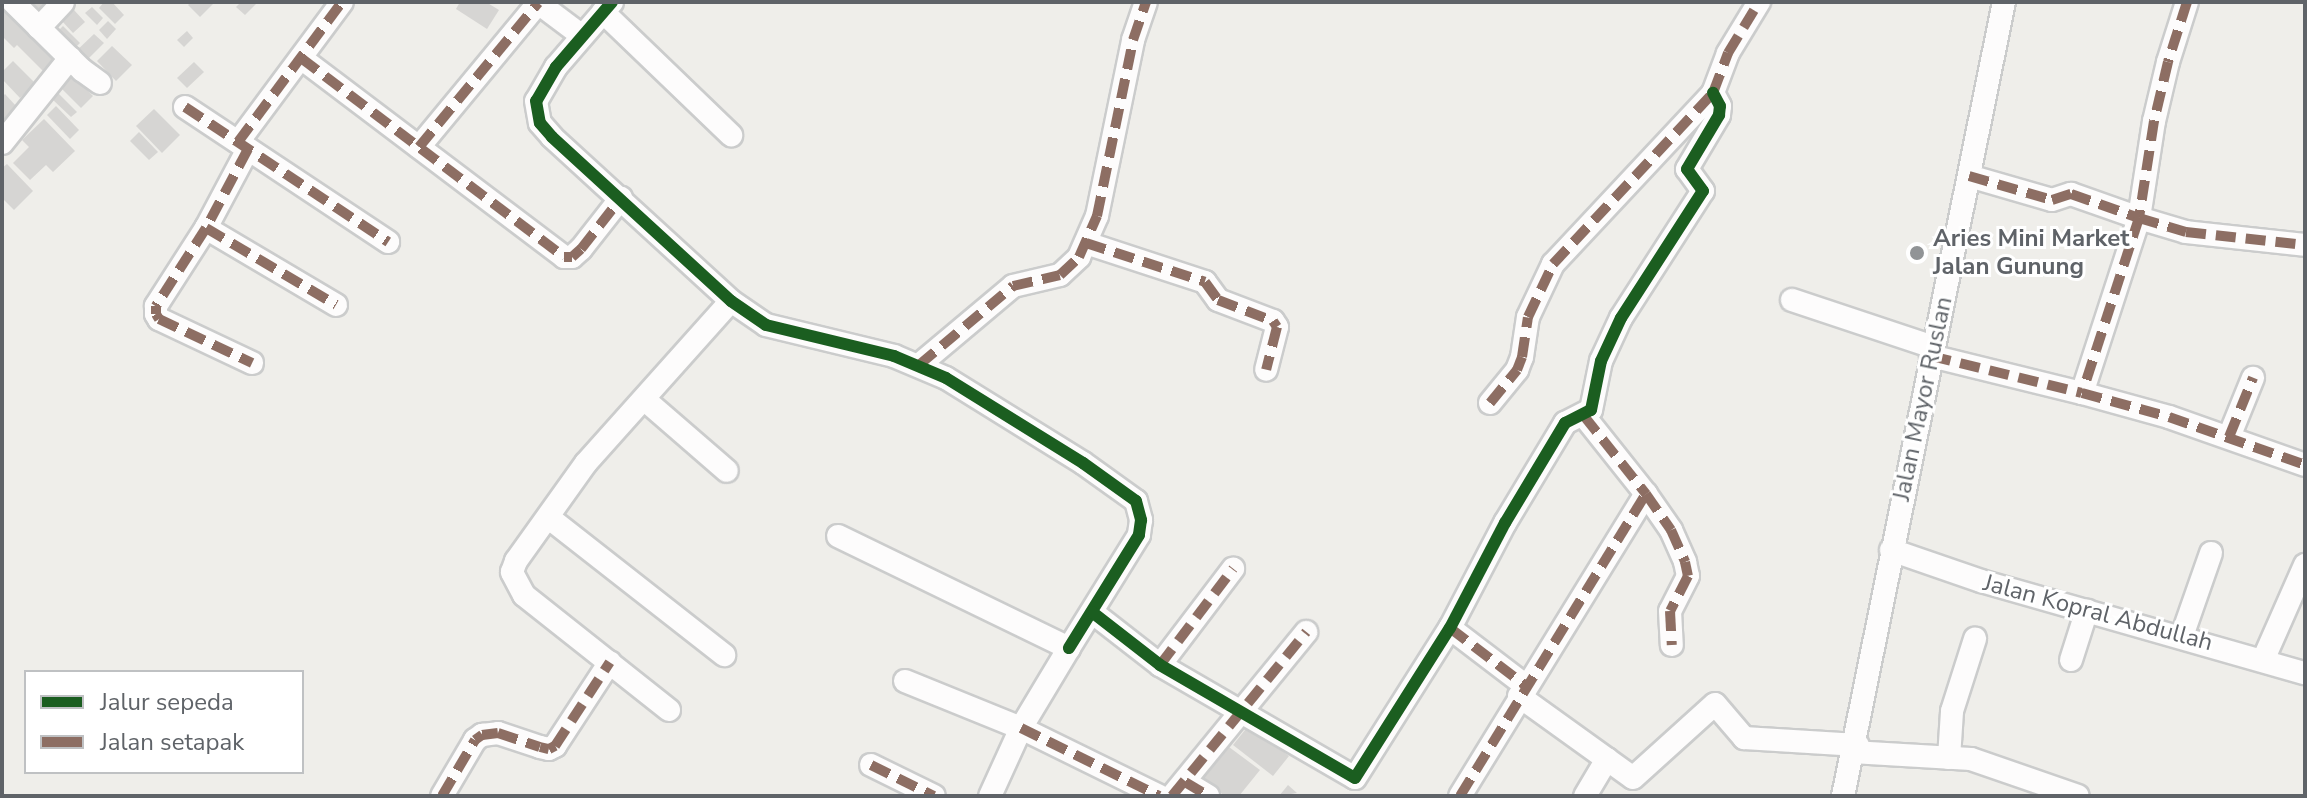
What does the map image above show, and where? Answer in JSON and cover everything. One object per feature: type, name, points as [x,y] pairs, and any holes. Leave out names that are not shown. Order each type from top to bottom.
[{"type":"street","points":[[13,2],[100,83]]},
{"type":"street","points":[[39,28],[63,2]]},
{"type":"street","points":[[419,147],[537,2],[581,35]]},
{"type":"street","points":[[919,365],[976,313],[1013,286],[1060,275],[1079,257],[1097,216],[1133,40],[1146,2]]},
{"type":"street","points":[[1490,403],[1517,370],[1528,317],[1553,264],[1713,93],[1728,53],[1759,2]]},
{"type":"street","name":"Jalan Mayor Ruslan","points":[[1843,796],[1855,749],[1891,550],[2004,2]]},
{"type":"street","points":[[2082,393],[2139,218],[2154,121],[2187,2]]},
{"type":"street","points":[[252,363],[159,319],[156,306],[206,228],[243,146],[339,3]]},
{"type":"street","points":[[731,135],[607,7],[556,67],[536,101],[536,112],[552,137],[731,301],[766,325],[856,345],[919,365],[946,378],[1083,463],[1136,501],[1141,520],[1139,535],[1021,728],[990,796]]},
{"type":"street","points":[[2,143],[70,58]]},
{"type":"street","points":[[301,58],[564,257],[572,257],[581,249],[621,198]]},
{"type":"street","points":[[1092,612],[1160,665],[1355,778],[1450,628],[1505,523],[1565,423],[1573,416],[1584,416],[1591,410],[1601,361],[1621,318],[1703,191],[1687,169],[1719,115],[1720,106],[1713,93]]},
{"type":"street","points":[[185,107],[388,242]]},
{"type":"street","points":[[1969,176],[2052,200],[2071,194],[2186,232],[2305,245]]},
{"type":"street","points":[[206,228],[336,305]]},
{"type":"street","points":[[1086,243],[1205,282],[1218,300],[1273,321],[1277,327],[1266,370]]},
{"type":"street","points":[[1792,300],[1932,351],[2169,417],[2305,465]]},
{"type":"street","points":[[669,710],[524,595],[512,572],[516,561],[586,463],[731,301]]},
{"type":"street","points":[[2229,437],[2253,378]]},
{"type":"street","points":[[645,400],[727,471]]},
{"type":"street","points":[[1584,416],[1671,530],[1688,571],[1670,611],[1672,645]]},
{"type":"street","points":[[1460,796],[1646,494]]},
{"type":"street","points":[[548,517],[724,655]]},
{"type":"street","points":[[838,536],[1069,648]]},
{"type":"street","name":"Jalan Kopral Abdullah","points":[[1891,550],[1981,581],[2264,658],[2305,673]]},
{"type":"street","points":[[2182,636],[2211,553]]},
{"type":"street","points":[[2264,658],[2305,565]]},
{"type":"street","points":[[1160,665],[1233,569]]},
{"type":"street","points":[[2071,660],[2087,610]]},
{"type":"street","points":[[1450,628],[1522,691],[1633,778],[1715,704],[1744,738],[1949,758],[2002,768],[2078,796]]},
{"type":"street","points":[[1208,796],[1179,789],[1306,632]]},
{"type":"street","points":[[1949,758],[1952,711],[1975,639]]},
{"type":"street","points":[[442,796],[475,740],[482,735],[498,733],[540,747],[549,749],[555,746],[610,662]]},
{"type":"street","points":[[905,681],[1021,728],[1159,796]]},
{"type":"street","points":[[1585,796],[1607,759]]},
{"type":"street","points":[[871,765],[934,796]]},
{"type":"building","points":[[18,2],[55,2],[38,22]]},
{"type":"building","points":[[104,2],[112,2],[124,15],[115,24],[99,8]]},
{"type":"building","points":[[191,2],[215,2],[200,17],[188,5]]},
{"type":"building","points":[[241,2],[256,4],[245,15],[236,7]]},
{"type":"building","points":[[460,2],[486,2],[499,10],[487,29],[456,9]]},
{"type":"building","points":[[92,7],[103,18],[97,25],[85,13]]},
{"type":"building","points":[[60,8],[68,16],[74,10],[85,22],[73,33],[62,21],[50,34]]},
{"type":"building","points":[[7,9],[59,58],[44,72],[17,45],[14,48],[2,36],[2,14]]},
{"type":"building","points":[[108,21],[116,29],[107,39],[99,30]]},
{"type":"building","points":[[63,26],[80,43],[69,54],[52,37]]},
{"type":"building","points":[[187,31],[193,38],[184,47],[177,40]]},
{"type":"building","points":[[94,34],[104,43],[82,65],[72,55]]},
{"type":"building","points":[[112,46],[132,65],[116,81],[97,61]]},
{"type":"building","points":[[13,61],[35,83],[20,98],[2,79],[2,72]]},
{"type":"building","points":[[194,62],[204,72],[187,88],[177,78]]},
{"type":"building","points":[[70,73],[93,96],[81,108],[58,85]]},
{"type":"building","points":[[58,93],[77,112],[71,117],[52,99]]},
{"type":"building","points":[[5,94],[16,106],[4,119],[2,97]]},
{"type":"building","points":[[56,106],[79,130],[70,139],[47,115]]},
{"type":"building","points":[[154,109],[180,135],[162,153],[136,126]]},
{"type":"building","points":[[44,119],[75,151],[53,172],[46,165],[30,180],[13,163],[29,147],[22,140]]},
{"type":"building","points":[[139,132],[158,152],[149,160],[130,141]]},
{"type":"building","points":[[7,164],[33,191],[14,210],[2,198],[2,168]]},
{"type":"building","points":[[1249,725],[1289,756],[1273,776],[1233,745]]},
{"type":"building","points":[[1229,747],[1260,770],[1239,796],[1225,796],[1202,780]]},
{"type":"building","points":[[1288,785],[1297,793],[1279,796]]},
{"type":"marked path","points":[[238,142],[342,2]]},
{"type":"marked path","points":[[919,365],[1013,286],[1060,275],[1079,257],[1097,216],[1133,40],[1146,2]]},
{"type":"marked path","points":[[1490,403],[1517,370],[1528,317],[1553,264],[1713,93],[1728,53],[1759,2]]},
{"type":"marked path","points":[[2187,2],[2154,121],[2139,218],[2186,232],[2305,245]]},
{"type":"marked path","points":[[419,147],[538,3]]},
{"type":"marked path","points":[[301,58],[564,257],[572,257],[581,249],[621,198]]},
{"type":"marked path","points":[[185,107],[388,242]]},
{"type":"marked path","points":[[248,149],[206,228],[156,306],[156,314],[159,319],[252,363]]},
{"type":"marked path","points":[[1969,176],[2052,200],[2071,194],[2139,218],[2082,393],[2169,417],[2305,465]]},
{"type":"marked path","points":[[206,228],[336,305]]},
{"type":"marked path","points":[[1086,243],[1205,282],[1218,300],[1273,321],[1277,327],[1266,370]]},
{"type":"marked path","points":[[1931,356],[2082,393]]},
{"type":"marked path","points":[[2229,437],[2253,378]]},
{"type":"marked path","points":[[1584,416],[1671,530],[1685,562],[1688,576],[1670,611],[1672,645]]},
{"type":"marked path","points":[[1460,796],[1646,494]]},
{"type":"marked path","points":[[1160,665],[1233,569]]},
{"type":"marked path","points":[[1450,628],[1526,686]]},
{"type":"marked path","points":[[1172,796],[1306,632]]},
{"type":"marked path","points":[[442,796],[475,740],[482,735],[498,733],[540,747],[549,749],[555,746],[610,662]]},
{"type":"marked path","points":[[1021,728],[1159,796]]},
{"type":"marked path","points":[[871,765],[934,796]]},
{"type":"marked path","points":[[1185,782],[1208,796]]},
{"type":"cycle path","points":[[612,2],[556,67],[536,101],[540,123],[552,137],[731,301],[766,325],[894,356],[946,378],[1083,463],[1136,501],[1141,520],[1139,535],[1069,648]]},
{"type":"cycle path","points":[[1092,612],[1160,665],[1355,778],[1450,628],[1505,523],[1565,423],[1591,410],[1601,361],[1621,318],[1703,191],[1687,169],[1719,115],[1720,106],[1713,93]]},
{"type":"place","name":"Aries Mini Market Jalan Gunung","points":[[1917,253]]}]
